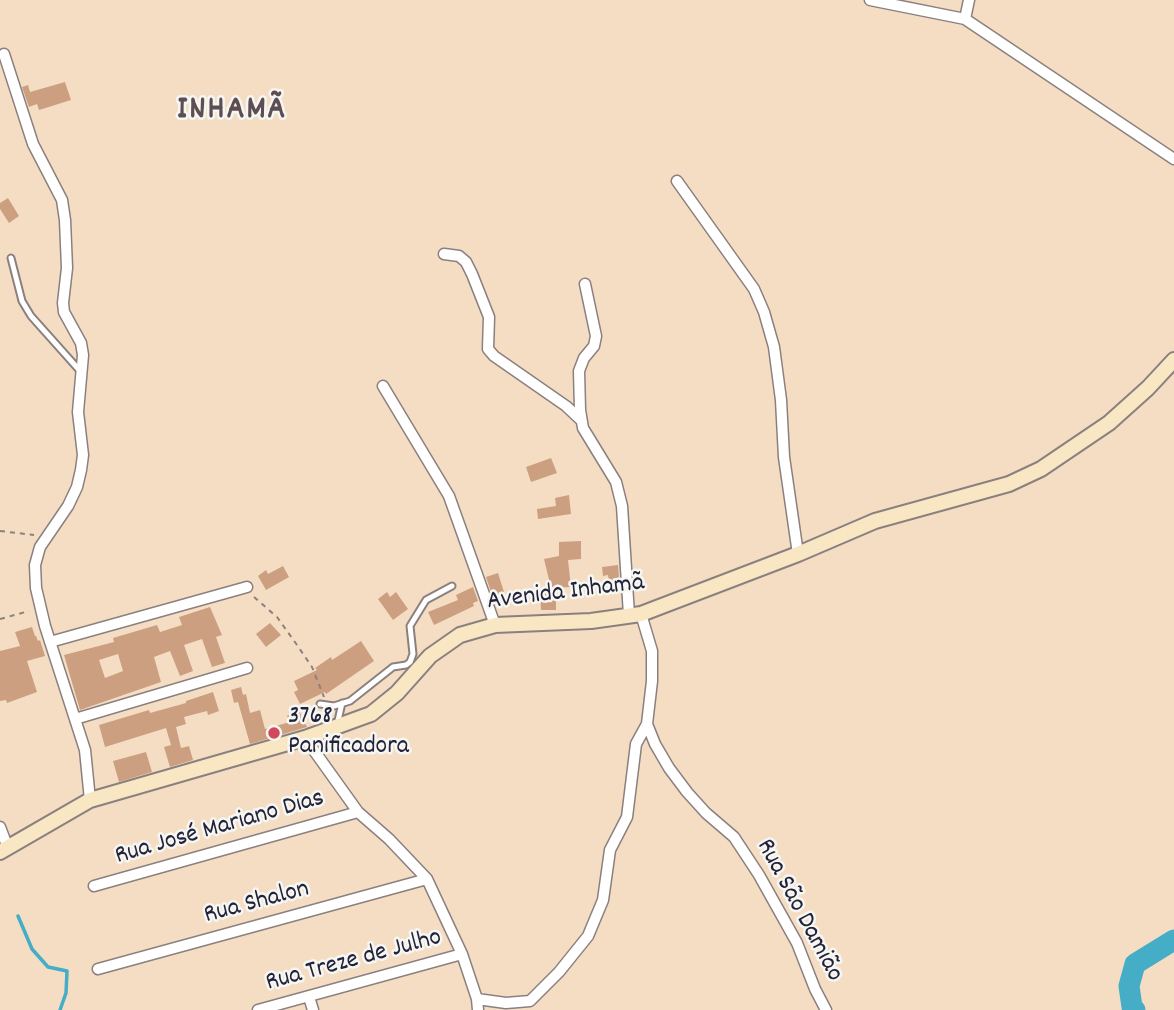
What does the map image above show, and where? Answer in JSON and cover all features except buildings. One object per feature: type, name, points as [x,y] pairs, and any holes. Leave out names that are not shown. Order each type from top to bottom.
[{"type":"street","points":[[870,0],[965,19],[1174,159]]},
{"type":"street","points":[[965,19],[969,0]]},
{"type":"street","points":[[4,54],[33,144],[62,200],[67,268],[64,312],[81,343],[83,355],[78,412],[83,455],[81,470],[68,506],[45,539],[35,565],[40,608],[85,750],[90,800]]},
{"type":"street","points":[[677,181],[754,289],[764,312],[774,347],[784,457],[798,554]]},
{"type":"street","points":[[444,254],[458,256],[467,262],[489,317],[488,349],[494,356],[566,406],[582,421]]},
{"type":"street","points":[[477,999],[513,1003],[530,1001],[559,972],[588,936],[603,900],[610,850],[627,817],[636,744],[647,724],[652,651],[635,615],[622,506],[616,482],[591,443],[582,421],[579,371],[584,358],[594,346],[596,336],[585,284]]},
{"type":"street","name":"Avenida Inhamã","points":[[4,850],[90,800],[305,738],[370,714],[384,706],[410,670],[460,635],[495,625],[591,621],[635,615],[798,554],[875,521],[1010,484],[1041,469],[1109,423],[1174,360]]},
{"type":"street","points":[[383,386],[449,496],[495,625]]},
{"type":"street","points":[[50,642],[244,588]]},
{"type":"street","points":[[75,719],[247,668]]},
{"type":"street","name":"Rua São Damião","points":[[647,724],[655,744],[679,782],[706,813],[734,837],[760,875],[797,943],[826,1010]]},
{"type":"street","points":[[305,738],[358,811],[427,879],[462,954],[478,1010]]},
{"type":"street","name":"Rua José Mariano Dias","points":[[94,887],[358,811]]},
{"type":"street","points":[[0,827],[4,850]]},
{"type":"street","name":"Rua Shalon","points":[[98,969],[427,879]]},
{"type":"street","name":"Rua Treze de Julho","points":[[258,1010],[462,954]]},
{"type":"street","points":[[309,997],[313,1010]]},
{"type":"lane","points":[[11,258],[22,301],[31,316],[81,372]]},
{"type":"lane","points":[[323,704],[334,706],[350,701],[393,667],[410,670],[413,654],[410,626],[426,600],[452,586]]},
{"type":"lane","points":[[336,728],[342,703]]},
{"type":"path","points":[[0,531],[28,533],[45,539]]},
{"type":"path","points":[[244,588],[276,617],[298,645],[312,667],[323,704]]},
{"type":"path","points":[[0,620],[40,608]]},
{"type":"waterway","points":[[18,916],[32,949],[48,967],[67,971],[66,993],[60,1010]]},
{"type":"waterway","points":[[1135,1010],[1132,1007],[1129,986],[1135,964],[1174,940]]},
{"type":"place","name":"3768 Panificadora","points":[[274,733]]},
{"type":"district","name":"INHAMÃ","points":[[232,112]]}]
